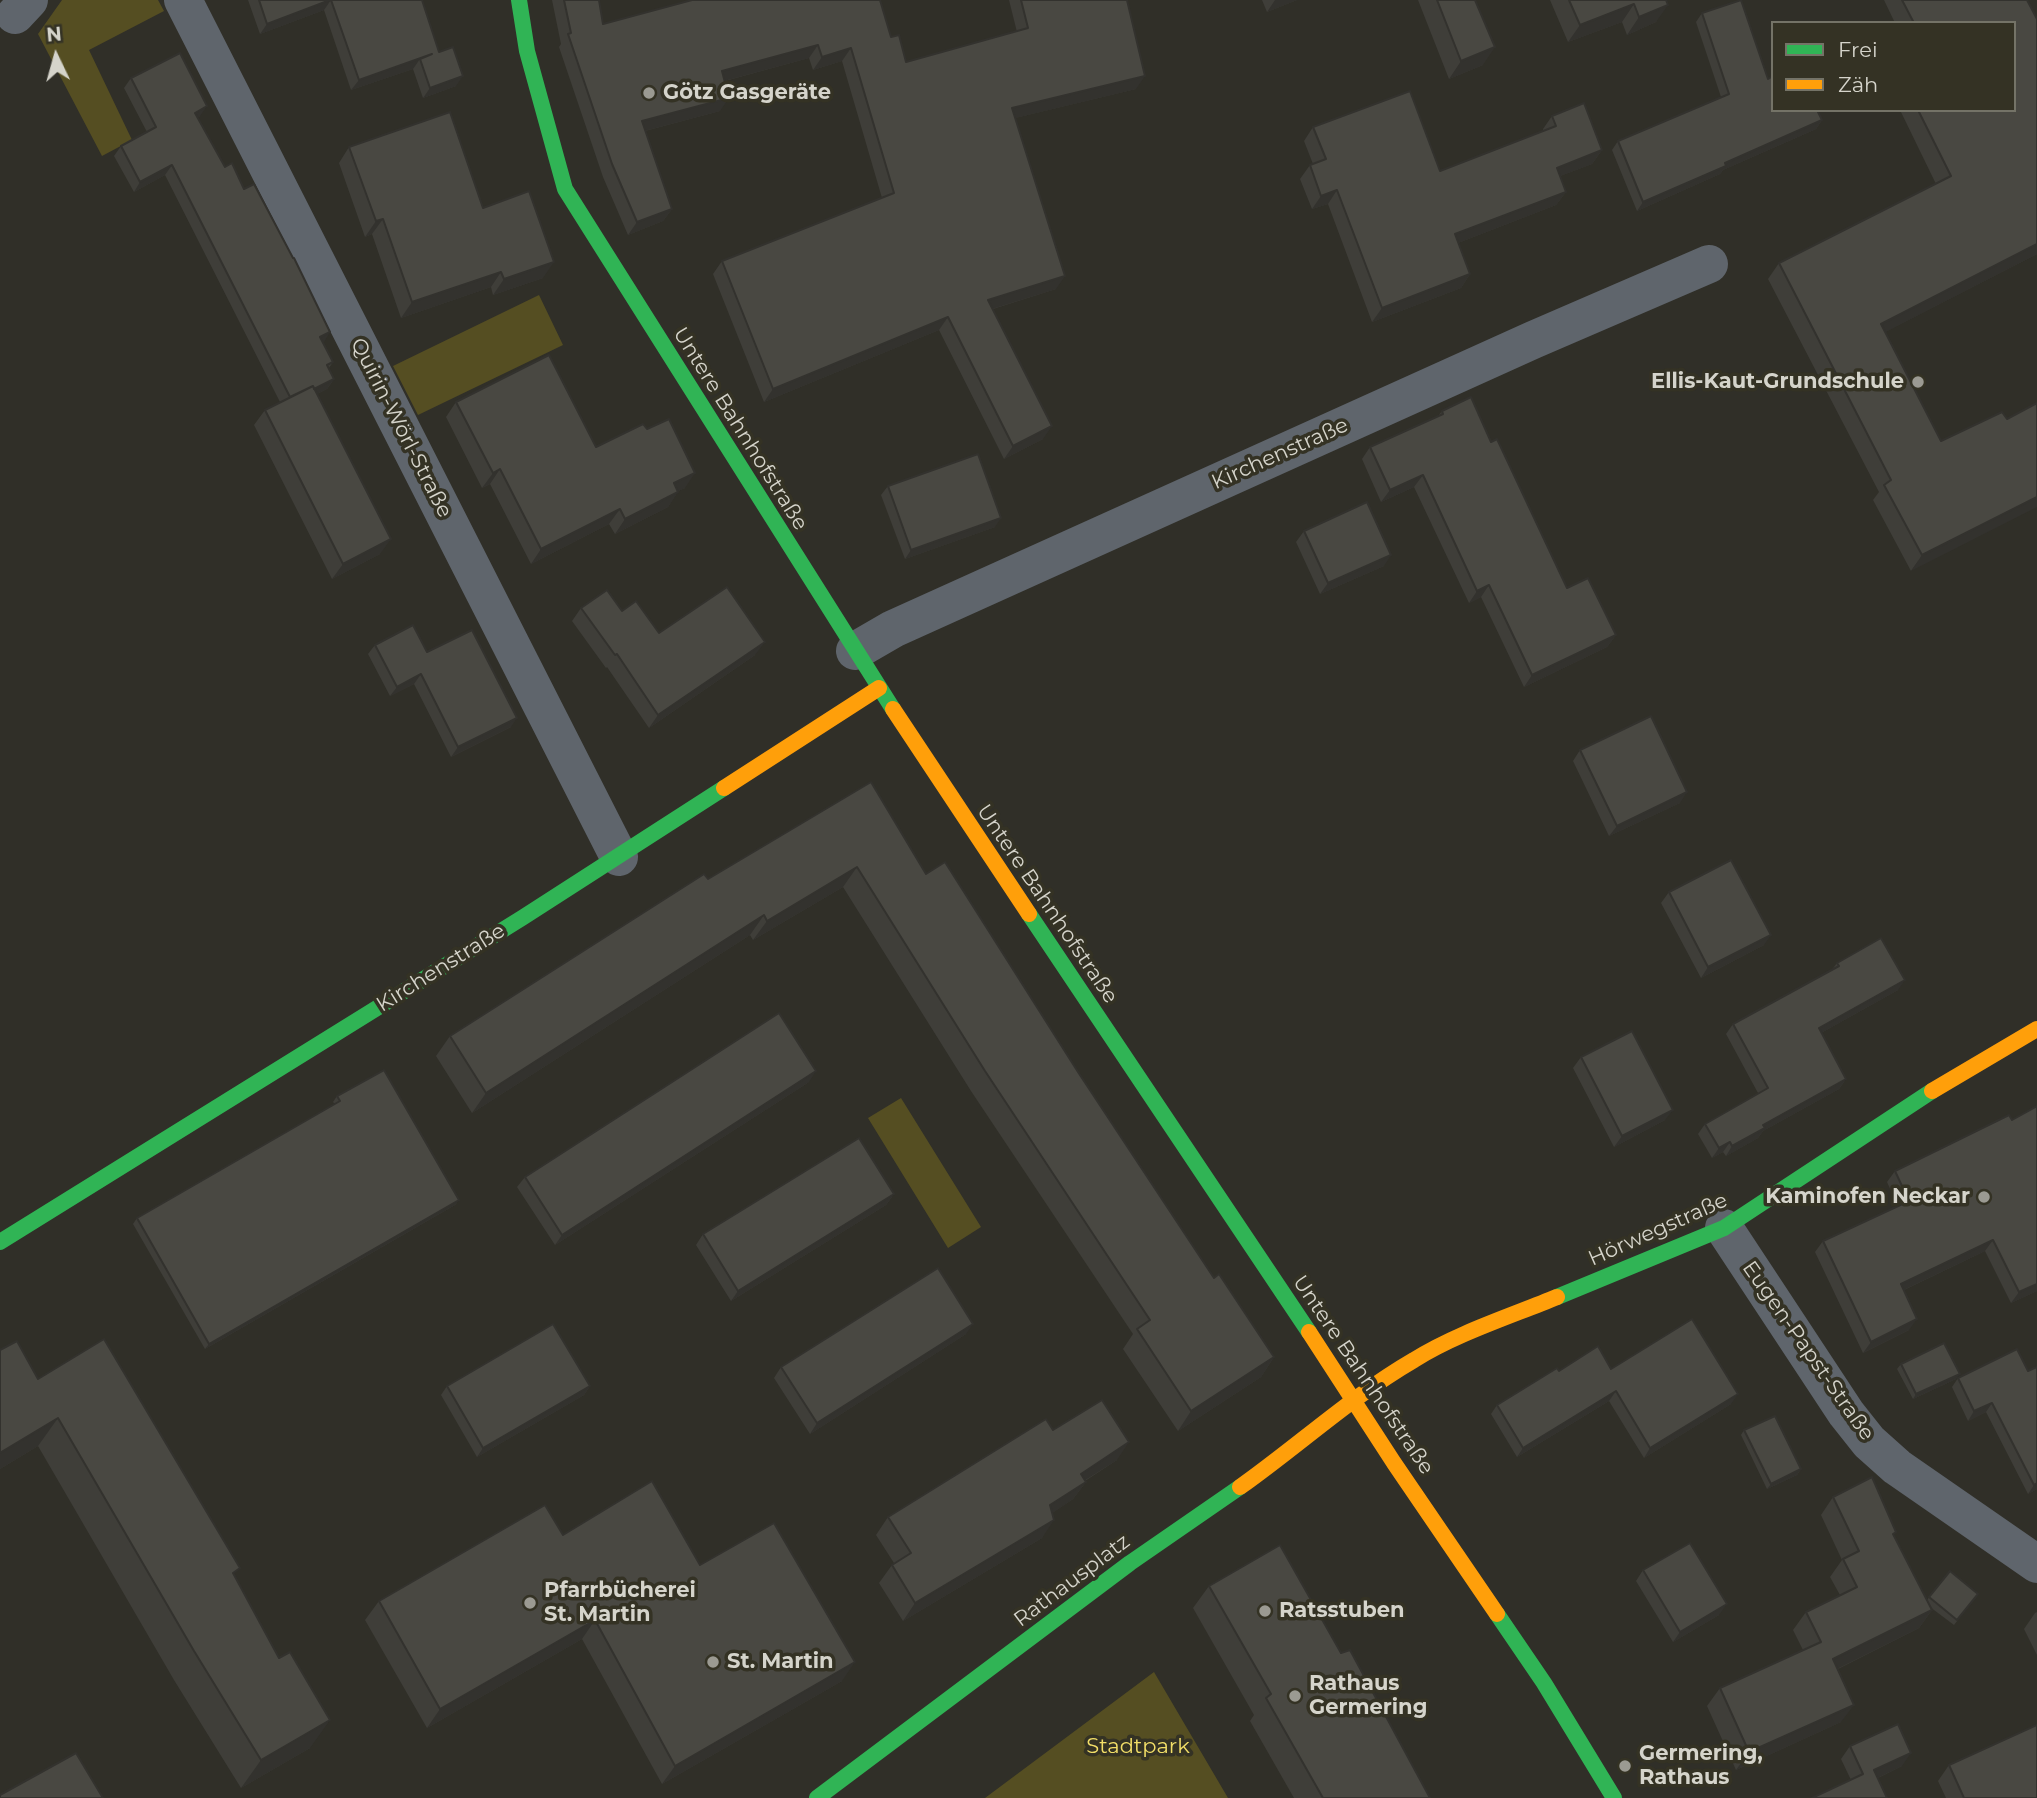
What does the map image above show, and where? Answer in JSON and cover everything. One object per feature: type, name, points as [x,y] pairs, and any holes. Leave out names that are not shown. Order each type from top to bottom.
[{"type":"street","name":"Quirin-Wörl-Straße","points":[[183,0],[619,857]]},
{"type":"street","name":"Untere Bahnhofstraße","points":[[519,0],[527,51],[565,189],[879,688],[1394,1463],[1544,1682],[1614,1798]]},
{"type":"street","name":"Kirchenstraße","points":[[855,651],[893,629],[1533,340],[1709,264]]},
{"type":"street","name":"Kirchenstraße","points":[[0,1242],[619,857],[879,688]]},
{"type":"street","name":"Hörwegstraße","points":[[1354,1401],[1432,1349],[1724,1228],[1923,1096],[2037,1029]]},
{"type":"street","name":"Eugen-Papst-Straße","points":[[1724,1228],[1846,1413],[1870,1442],[1897,1467],[2037,1564]]},
{"type":"street","name":"Rathausplatz","points":[[817,1798],[1119,1571],[1257,1475],[1354,1401]]},
{"type":"green space","points":[[62,0],[158,0],[164,11],[89,50],[132,140],[102,156],[38,34]]},
{"type":"green space","points":[[539,295],[563,345],[418,415],[393,366]]},
{"type":"green space","points":[[901,1098],[981,1227],[948,1248],[868,1118]]},
{"type":"green space","name":"Stadtpark","points":[[1154,1672],[1228,1798],[985,1798]]},
{"type":"building","points":[[259,0],[330,0],[267,24]]},
{"type":"building","points":[[331,0],[422,0],[439,52],[453,47],[463,76],[430,88],[420,59],[432,54],[359,80]]},
{"type":"building","points":[[564,0],[599,0],[603,24],[692,0],[880,0],[891,37],[899,35],[906,62],[1028,28],[1021,0],[1127,0],[1145,76],[1012,108],[1065,276],[988,300],[1052,426],[1013,446],[948,317],[773,389],[722,261],[894,193],[851,48],[822,57],[818,45],[722,71],[729,98],[642,121],[672,209],[637,222],[612,164],[568,34],[571,33]]},
{"type":"building","points":[[1437,0],[1475,0],[1495,47],[1461,61]]},
{"type":"building","points":[[1569,0],[1666,0],[1668,5],[1639,17],[1634,4],[1580,25]]},
{"type":"building","points":[[1741,0],[1768,79],[1771,77],[1771,112],[1818,112],[1822,120],[1643,202],[1618,141],[1729,94],[1702,13]]},
{"type":"building","points":[[1902,0],[2027,0],[2037,19],[2037,244],[1881,324],[1941,441],[2002,412],[2007,419],[2037,403],[2037,497],[1922,555],[1884,485],[1891,480],[1779,263],[1951,176],[1919,112],[2016,112],[2016,21],[1913,21]]},
{"type":"building","points":[[180,53],[207,106],[195,113],[225,167],[232,163],[244,189],[254,184],[330,332],[320,337],[333,362],[327,365],[334,379],[314,389],[313,386],[290,397],[172,165],[140,182],[121,146],[156,127],[131,78]]},
{"type":"building","points":[[1410,91],[1440,171],[1556,126],[1552,116],[1584,103],[1602,150],[1557,168],[1566,192],[1455,234],[1470,274],[1382,308],[1337,190],[1321,196],[1310,165],[1326,159],[1313,127]]},
{"type":"building","points":[[450,112],[483,208],[529,191],[554,262],[504,279],[501,272],[412,302],[383,219],[376,221],[349,147]]},
{"type":"building","points":[[549,355],[596,447],[643,424],[647,429],[669,419],[695,473],[674,483],[678,492],[625,519],[620,509],[541,549],[500,469],[493,473],[456,402]]},
{"type":"building","points":[[313,386],[391,539],[343,564],[265,410]]},
{"type":"building","points":[[1471,397],[1491,442],[1497,439],[1567,588],[1588,578],[1616,635],[1532,675],[1489,585],[1477,591],[1423,475],[1390,490],[1370,447],[1443,414],[1442,411]]},
{"type":"building","points":[[978,454],[1001,518],[911,550],[888,486]]},
{"type":"building","points":[[1367,502],[1391,555],[1328,583],[1304,531]]},
{"type":"building","points":[[727,587],[765,642],[658,715],[617,654],[615,655],[581,608],[607,590],[622,611],[636,601],[659,633]]},
{"type":"building","points":[[413,625],[427,652],[472,630],[517,718],[458,747],[421,674],[397,687],[375,645]]},
{"type":"building","points":[[1651,716],[1687,792],[1617,826],[1580,750]]},
{"type":"building","points":[[871,782],[926,874],[945,862],[1078,1072],[1214,1278],[1219,1274],[1274,1357],[1191,1411],[1137,1329],[1150,1320],[985,1071],[857,867],[767,921],[764,915],[486,1093],[450,1036],[704,874],[708,879]]},
{"type":"building","points":[[1731,860],[1771,935],[1708,967],[1669,892]]},
{"type":"building","points":[[1881,938],[1905,980],[1819,1028],[1846,1079],[1763,1125],[1765,1128],[1732,1146],[1730,1142],[1719,1148],[1705,1124],[1768,1088],[1733,1024],[1839,966],[1837,963]]},
{"type":"building","points":[[779,1013],[816,1071],[562,1235],[525,1177]]},
{"type":"building","points":[[1632,1031],[1673,1110],[1622,1136],[1581,1057]]},
{"type":"building","points":[[384,1070],[459,1200],[209,1344],[137,1218],[340,1101],[337,1096]]},
{"type":"building","points":[[2037,1106],[2037,1284],[2019,1292],[1993,1240],[1901,1284],[1917,1319],[1871,1342],[1823,1241],[1909,1201],[1895,1171],[2009,1115],[2012,1120]]},
{"type":"building","points":[[859,1138],[894,1194],[738,1291],[703,1234]]},
{"type":"building","points":[[938,1268],[973,1324],[817,1423],[781,1367]]},
{"type":"building","points":[[1692,1319],[1738,1394],[1650,1448],[1616,1391],[1523,1448],[1497,1405],[1598,1346],[1611,1369]]},
{"type":"building","points":[[553,1324],[590,1386],[483,1448],[447,1386]]},
{"type":"building","points":[[104,1339],[240,1568],[233,1573],[279,1658],[290,1652],[330,1720],[261,1760],[58,1418],[0,1453],[0,1350],[17,1341],[38,1379]]},
{"type":"building","points":[[1944,1343],[1960,1374],[1916,1394],[1901,1364]]},
{"type":"building","points":[[2017,1349],[2028,1371],[2037,1367],[2037,1483],[2034,1485],[1992,1403],[1974,1411],[1958,1378]]},
{"type":"building","points":[[1102,1400],[1129,1442],[1081,1474],[1086,1482],[1050,1505],[1054,1520],[915,1603],[892,1565],[911,1553],[888,1517],[1046,1419],[1053,1430]]},
{"type":"building","points":[[1775,1416],[1801,1469],[1771,1484],[1744,1430]]},
{"type":"building","points":[[1872,1477],[1896,1532],[1893,1534],[1932,1610],[1833,1659],[1854,1705],[1749,1752],[1720,1688],[1821,1642],[1806,1612],[1857,1587],[1843,1559],[1859,1551],[1833,1497]]},
{"type":"building","points":[[652,1481],[700,1565],[774,1523],[855,1662],[675,1766],[595,1620],[440,1709],[379,1601],[545,1505],[563,1535]]},
{"type":"building","points":[[1690,1543],[1727,1604],[1680,1632],[1643,1570]]},
{"type":"building","name":"Rathaus Germering","points":[[1280,1545],[1341,1653],[1350,1650],[1430,1798],[1323,1798],[1266,1698],[1271,1694],[1209,1586]]},
{"type":"building","points":[[1950,1571],[1978,1594],[1957,1620],[1929,1597]]},
{"type":"building","points":[[1898,1724],[1911,1753],[1874,1770],[1887,1798],[1812,1798],[1863,1774],[1850,1746]]},
{"type":"building","points":[[2037,1725],[2037,1798],[1964,1798],[1949,1765]]},
{"type":"building","points":[[76,1753],[103,1798],[0,1798],[0,1795]]},
{"type":"traffic: fast","points":[[519,0],[527,51],[565,189],[893,709]]},
{"type":"traffic: fast","points":[[0,1242],[522,918],[724,788]]},
{"type":"traffic: fast","points":[[1029,914],[1309,1332]]},
{"type":"traffic: fast","points":[[1557,1297],[1724,1228],[1932,1091]]},
{"type":"traffic: fast","points":[[817,1798],[1130,1563],[1240,1487]]},
{"type":"traffic: fast","points":[[1497,1614],[1544,1683],[1614,1798]]},
{"type":"traffic: slow","points":[[724,788],[879,688]]},
{"type":"traffic: slow","points":[[893,709],[1029,914]]},
{"type":"traffic: slow","points":[[1932,1091],[2037,1029]]},
{"type":"traffic: slow","points":[[1240,1487],[1369,1389],[1414,1360],[1465,1334],[1557,1297]]},
{"type":"traffic: slow","points":[[1309,1332],[1497,1614]]},
{"type":"place","name":"Götz Gasgeräte","points":[[649,93]]},
{"type":"place","name":"Ellis-Kaut-Grundschule","points":[[1918,382]]},
{"type":"place","name":"Kaminofen Neckar","points":[[1984,1197]]},
{"type":"place","name":"Pfarrbücherei St. Martin","points":[[530,1603]]},
{"type":"place","name":"Ratsstuben","points":[[1265,1611]]},
{"type":"place","name":"St. Martin","points":[[713,1662]]},
{"type":"place","name":"Rathaus Germering","points":[[1295,1696]]},
{"type":"place","name":"Germering, Rathaus","points":[[1625,1766]]}]
